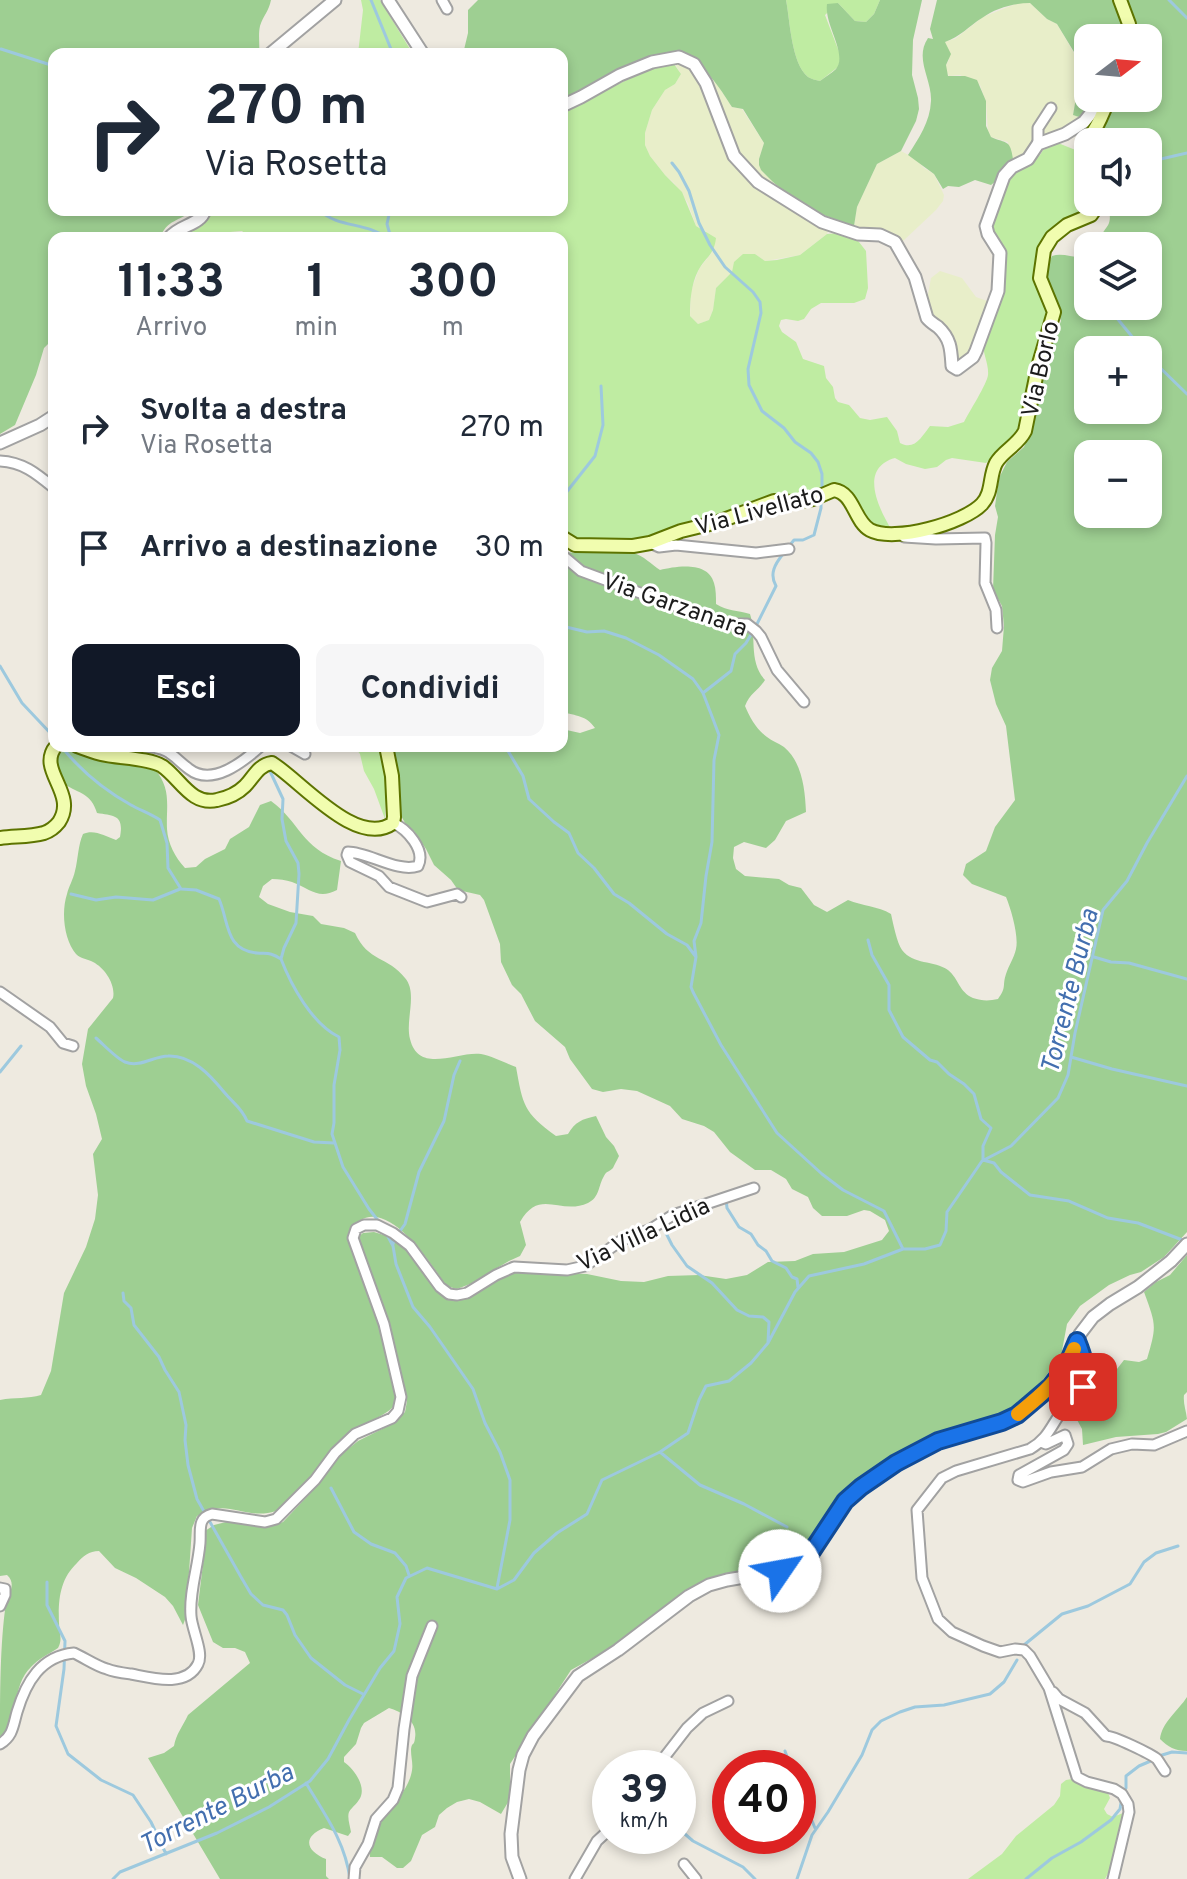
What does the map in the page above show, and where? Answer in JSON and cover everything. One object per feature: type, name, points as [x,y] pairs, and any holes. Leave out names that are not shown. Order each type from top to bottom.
[{"type":"main road","points":[[1120,0],[1129,24]]},
{"type":"main road","name":"Via Borlo","points":[[893,534],[936,527],[982,505],[989,493],[996,463],[1016,445],[1025,431],[1038,367],[1054,312],[1040,278],[1044,250],[1052,237],[1067,225],[1089,216]]},
{"type":"main road","name":"Via Livellato","points":[[568,541],[575,545],[633,546],[650,543],[774,501],[813,499],[834,490],[844,493],[869,529],[893,534]]},
{"type":"main road","points":[[0,838],[44,833],[51,830],[63,814],[65,801],[50,758],[53,752]]},
{"type":"main road","points":[[94,752],[159,764],[190,794],[207,801],[226,798],[237,792],[261,767],[272,763],[344,820],[370,829],[385,828],[393,823],[395,812],[387,752]]},
{"type":"street","points":[[277,48],[335,0]]},
{"type":"street","points":[[388,0],[419,48]]},
{"type":"street","points":[[568,103],[620,75],[652,62],[679,57],[694,64],[706,83],[734,156],[758,182],[822,222],[858,234],[880,235],[895,242],[915,277],[927,318],[950,344],[952,366],[957,369],[973,357],[998,291],[1000,253],[986,226],[1004,176],[1012,167],[1028,159],[1038,144],[1038,128],[1051,108]]},
{"type":"street","points":[[1038,144],[1065,134],[1084,122],[1092,112]]},
{"type":"street","points":[[174,232],[203,216]]},
{"type":"street","points":[[0,443],[48,420]]},
{"type":"street","points":[[0,461],[25,466],[48,483]]},
{"type":"street","points":[[893,534],[911,538],[985,538],[985,583],[996,610],[997,628]]},
{"type":"street","points":[[650,543],[659,547],[676,545],[756,553],[789,549]]},
{"type":"street","name":"Via Garzanara","points":[[568,560],[581,571],[713,620],[726,624],[747,624],[761,637],[777,670],[804,702]]},
{"type":"street","points":[[100,754],[107,752]]},
{"type":"street","points":[[169,752],[192,772],[211,776],[231,768],[253,752]]},
{"type":"street","points":[[302,752],[305,754]]},
{"type":"street","points":[[393,823],[409,834],[420,852],[418,866],[410,868],[352,851],[347,855],[350,862],[379,876],[389,887],[427,902],[457,894],[461,897]]},
{"type":"street","points":[[0,992],[50,1027],[63,1043],[73,1046]]},
{"type":"street","name":"Via Villa Lidia","points":[[0,1744],[10,1735],[33,1674],[57,1656],[74,1653],[106,1669],[162,1680],[186,1676],[194,1670],[200,1656],[190,1612],[202,1518],[212,1514],[265,1522],[276,1519],[355,1434],[392,1418],[398,1411],[401,1397],[384,1324],[353,1238],[356,1229],[364,1225],[377,1225],[393,1233],[410,1246],[440,1287],[449,1294],[457,1295],[467,1293],[514,1267],[567,1270],[585,1266],[622,1240],[651,1229],[673,1215],[754,1188]]},
{"type":"street","points":[[520,1879],[512,1857],[511,1834],[523,1755],[533,1736],[578,1676],[709,1585],[780,1571],[810,1554],[845,1501],[896,1463],[938,1441],[1017,1415],[1050,1387],[1067,1365],[1077,1341],[1093,1317],[1138,1287],[1187,1244]]},
{"type":"street","points":[[1077,1341],[1084,1357],[1086,1373],[1083,1387],[1041,1442],[1030,1449],[942,1478],[917,1510],[922,1578],[938,1619],[952,1632],[1000,1652],[1024,1650],[1059,1699],[1085,1713],[1106,1736],[1116,1737],[1150,1755],[1165,1771]]},
{"type":"street","points":[[1041,1442],[1046,1444],[1065,1435],[1068,1439],[1064,1450],[1019,1475],[1018,1480],[1023,1482],[1051,1472],[1082,1467],[1111,1449],[1132,1444],[1154,1445],[1187,1431]]},
{"type":"street","points":[[0,1588],[6,1592],[0,1606]]},
{"type":"street","points":[[354,1879],[355,1867],[368,1844],[376,1819],[393,1800],[398,1788],[412,1676],[432,1626]]},
{"type":"street","points":[[1049,1688],[1077,1777],[1114,1789],[1122,1794],[1128,1804],[1129,1812],[1113,1879]]},
{"type":"street","points":[[670,1750],[703,1713],[728,1701]]},
{"type":"street","points":[[575,1879],[592,1850]]},
{"type":"street","points":[[684,1864],[696,1879]]},
{"type":"green space","points":[[0,0],[271,0],[260,26],[259,48],[48,48],[48,216],[184,216],[163,232],[48,232],[48,344],[15,425],[0,434]]},
{"type":"green space","points":[[361,0],[380,0],[409,48],[359,48],[363,10]]},
{"type":"green space","points":[[478,0],[786,0],[798,62],[808,77],[820,81],[839,63],[827,4],[838,3],[855,21],[866,22],[874,14],[880,0],[922,0],[913,40],[912,75],[919,109],[901,151],[877,164],[857,207],[854,226],[812,211],[794,200],[761,170],[759,159],[764,143],[743,109],[732,107],[711,77],[691,58],[683,54],[568,98],[568,48],[464,48],[468,10]]},
{"type":"green space","points":[[786,0],[880,0],[874,14],[866,22],[855,21],[838,3],[825,15],[841,57],[838,67],[820,81],[808,77],[798,62]]},
{"type":"green space","points":[[937,0],[1114,0],[1123,24],[1074,24],[1074,52],[1057,24],[1030,3],[993,11],[945,42],[951,54],[946,65],[948,76],[977,80],[986,101],[986,126],[991,137],[1007,143],[1013,159],[1000,170],[991,185],[975,180],[959,187],[943,189],[934,174],[908,155],[929,116],[931,93],[923,54],[928,38],[933,39],[930,29]]},
{"type":"green space","points":[[1125,0],[1187,0],[1187,1232],[1164,1257],[1141,1272],[1109,1285],[1080,1306],[1067,1324],[1061,1356],[1032,1394],[1012,1413],[894,1458],[838,1494],[810,1541],[797,1554],[775,1565],[715,1577],[695,1585],[613,1647],[571,1670],[510,1764],[510,1799],[501,1814],[469,1799],[457,1802],[439,1815],[435,1827],[422,1835],[411,1861],[403,1868],[397,1868],[382,1857],[370,1857],[374,1834],[401,1795],[412,1771],[414,1727],[404,1715],[389,1708],[364,1723],[356,1744],[344,1757],[362,1791],[349,1812],[351,1832],[348,1836],[324,1828],[310,1840],[314,1852],[326,1859],[326,1876],[329,1879],[220,1879],[148,1758],[174,1746],[188,1715],[250,1663],[245,1652],[223,1648],[213,1642],[198,1605],[205,1531],[226,1522],[266,1527],[283,1522],[316,1487],[338,1457],[358,1441],[394,1423],[405,1412],[407,1401],[388,1319],[362,1256],[358,1237],[374,1232],[390,1237],[407,1249],[444,1297],[454,1300],[515,1271],[587,1274],[644,1282],[668,1276],[699,1275],[726,1279],[747,1275],[768,1262],[795,1261],[813,1254],[844,1252],[882,1240],[889,1231],[885,1220],[870,1211],[847,1216],[822,1216],[813,1208],[808,1197],[792,1189],[786,1179],[771,1170],[755,1170],[730,1152],[714,1132],[682,1119],[670,1106],[637,1091],[621,1089],[603,1092],[592,1089],[565,1047],[535,1021],[521,994],[512,985],[501,962],[500,944],[484,900],[480,895],[458,890],[434,865],[414,831],[405,823],[399,812],[391,752],[568,752],[568,730],[580,733],[595,728],[584,718],[568,714],[568,552],[624,551],[641,556],[660,570],[699,568],[711,576],[716,604],[750,614],[756,665],[765,680],[745,706],[760,731],[784,747],[795,760],[805,794],[806,812],[786,821],[775,840],[766,848],[744,842],[734,847],[736,869],[745,876],[779,879],[801,888],[814,905],[827,912],[848,900],[886,911],[891,914],[898,943],[907,955],[948,970],[973,998],[998,999],[1016,949],[1012,915],[1006,897],[972,884],[963,875],[966,864],[986,851],[995,827],[1015,800],[1006,726],[990,680],[992,668],[1002,651],[1004,626],[1002,606],[993,590],[998,517],[995,506],[999,478],[1007,462],[1024,447],[1028,436],[1040,375],[1061,321],[1047,283],[1047,266],[1052,256],[1074,256],[1074,320],[1162,320],[1162,232],[1103,232],[1110,216],[1162,216],[1162,128],[1101,128],[1108,112],[1162,112],[1162,24],[1129,24]]},
{"type":"green space","points":[[1018,3],[1030,3],[1057,24],[1074,53],[1073,115],[1079,117],[1025,157],[1010,163],[1008,142],[991,137],[988,131],[986,102],[980,85],[960,75],[949,76],[946,71],[949,60],[944,42],[955,39],[983,17]]},
{"type":"green space","points":[[669,54],[692,58],[718,86],[732,107],[742,109],[764,143],[759,159],[761,170],[794,200],[831,218],[827,234],[800,255],[765,261],[755,254],[735,262],[732,272],[716,288],[709,320],[698,324],[690,316],[691,291],[699,269],[714,250],[706,231],[696,226],[688,203],[650,156],[645,145],[652,110],[665,90],[675,84],[681,74]]},
{"type":"green space","points":[[674,64],[681,74],[675,84],[665,90],[652,110],[645,145],[650,156],[682,192],[696,226],[716,238],[694,282],[690,316],[698,324],[709,320],[716,288],[732,272],[734,262],[743,254],[755,254],[765,261],[777,260],[800,255],[827,234],[850,236],[866,251],[868,288],[865,299],[854,303],[821,303],[811,309],[804,319],[781,320],[779,326],[796,342],[803,359],[824,366],[826,378],[838,402],[849,405],[860,418],[887,417],[897,431],[900,443],[905,445],[918,441],[930,426],[948,427],[964,422],[987,379],[983,343],[998,306],[992,228],[1007,182],[1013,173],[1025,167],[1043,150],[1058,143],[1074,149],[1074,216],[1079,216],[1047,237],[1037,258],[1035,272],[1038,290],[1049,318],[1020,427],[986,463],[952,458],[937,467],[925,469],[895,458],[884,463],[877,470],[875,489],[891,529],[872,522],[849,491],[840,486],[817,493],[762,499],[728,513],[640,540],[579,541],[568,535],[568,232],[188,232],[209,216],[568,216],[568,111],[647,71]]},
{"type":"green space","points":[[1074,109],[1074,112],[1086,112],[1079,117],[1073,115]]},
{"type":"green space","points":[[901,151],[934,174],[944,195],[936,210],[902,242],[884,232],[854,226],[857,207],[877,164]]},
{"type":"green space","points":[[940,271],[962,278],[976,297],[987,301],[989,307],[970,352],[958,365],[932,318],[927,300],[931,278]]},
{"type":"green space","points":[[76,752],[94,759],[154,768],[166,790],[169,840],[185,868],[196,867],[225,849],[230,839],[249,827],[260,805],[271,801],[317,849],[341,861],[337,890],[319,894],[292,882],[272,879],[263,886],[259,897],[290,912],[313,916],[321,924],[355,933],[366,949],[399,971],[411,991],[410,1039],[422,1056],[440,1059],[481,1054],[516,1067],[526,1107],[545,1128],[556,1136],[568,1134],[579,1122],[596,1116],[619,1156],[613,1168],[605,1174],[592,1201],[568,1207],[535,1206],[520,1222],[526,1245],[520,1256],[457,1289],[446,1286],[416,1245],[388,1221],[374,1217],[360,1220],[348,1234],[382,1329],[395,1405],[342,1438],[284,1507],[259,1514],[221,1508],[197,1516],[192,1528],[183,1625],[165,1597],[115,1568],[99,1551],[84,1556],[71,1569],[61,1590],[61,1639],[58,1648],[37,1662],[25,1675],[10,1722],[0,1738],[3,1635],[6,1603],[12,1584],[7,1575],[0,1576],[0,1400],[41,1395],[51,1371],[64,1293],[86,1247],[95,1219],[98,1195],[93,1154],[102,1139],[82,1064],[88,1029],[113,998],[111,982],[102,968],[78,956],[72,948],[66,934],[64,909],[83,834],[95,833],[116,840],[120,837],[121,824],[113,816],[97,813],[88,798],[64,784],[58,755]]},
{"type":"green space","points":[[358,752],[382,752],[387,774],[385,819],[364,771]]},
{"type":"green space","points":[[1187,1255],[1187,1392],[1184,1398],[1187,1419],[1158,1434],[1116,1437],[1083,1445],[1082,1429],[1075,1416],[1079,1409],[1105,1393],[1110,1378],[1124,1360],[1139,1362],[1147,1359],[1154,1325],[1144,1292],[1170,1275]]},
{"type":"green space","points":[[1187,1697],[1187,1751],[1172,1748],[1160,1739],[1167,1722]]},
{"type":"green space","points":[[1072,1779],[1081,1786],[1108,1793],[1110,1798],[1104,1809],[1107,1814],[1113,1817],[1123,1813],[1111,1868],[1105,1879],[968,1879],[1002,1854],[1016,1836],[1054,1805],[1060,1796],[1061,1784]]},
{"type":"waterway","points":[[371,0],[391,48]]},
{"type":"waterway","points":[[1169,0],[1187,18]]},
{"type":"waterway","points":[[1,49],[48,64]]},
{"type":"waterway","points":[[1162,159],[1187,153]]},
{"type":"waterway","points":[[672,163],[689,191],[710,245],[725,267],[760,302],[761,313],[748,369],[749,385],[762,411],[818,462],[822,491]]},
{"type":"waterway","points":[[327,216],[377,232]]},
{"type":"waterway","points":[[389,216],[389,232]]},
{"type":"waterway","points":[[1118,320],[1132,336]]},
{"type":"waterway","points":[[1162,370],[1187,394]]},
{"type":"waterway","points":[[568,490],[595,456],[603,425],[601,386]]},
{"type":"waterway","points":[[790,545],[794,540],[814,535],[821,499]]},
{"type":"waterway","points":[[756,626],[776,586],[774,569],[783,554]]},
{"type":"waterway","points":[[568,627],[587,632],[604,631],[626,638],[659,655],[693,679],[703,693],[719,735],[714,760],[712,842],[701,923],[694,941],[696,957],[691,987],[721,1045],[777,1133],[843,1190],[884,1211],[903,1249]]},
{"type":"waterway","points":[[703,693],[731,671],[735,654],[752,633]]},
{"type":"waterway","points":[[0,666],[22,703],[48,731]]},
{"type":"waterway","points":[[66,752],[102,786],[160,820],[167,843],[168,868],[181,889],[196,890],[219,899],[230,934],[239,947],[281,959],[311,1013],[339,1037],[332,1134],[343,1167],[380,1223]]},
{"type":"waterway","points":[[509,752],[523,776],[529,799],[569,833],[578,853],[614,894],[667,934],[687,945],[696,957]]},
{"type":"waterway","points":[[269,769],[283,799],[282,819],[286,841],[298,863],[299,874],[296,923],[281,959]]},
{"type":"waterway","name":"Torrente Burba","points":[[113,1879],[120,1872],[217,1833],[269,1807],[310,1781],[328,1759],[380,1668],[394,1651],[400,1624],[397,1597],[406,1578],[427,1568],[497,1589],[514,1580],[534,1553],[557,1533],[587,1514],[602,1480],[660,1452],[688,1433],[706,1386],[729,1381],[751,1363],[768,1343],[795,1292],[809,1276],[864,1264],[903,1249],[940,1245],[946,1231],[947,1212],[982,1161],[1011,1146],[1058,1098],[1068,1075],[1103,910],[1127,881],[1187,776]]},
{"type":"waterway","points":[[71,894],[96,900],[116,897],[153,900],[180,889]]},
{"type":"waterway","points":[[868,940],[872,955],[889,985],[889,1010],[903,1037],[974,1094],[981,1119],[991,1128],[983,1146],[983,1160],[994,1163],[1030,1195],[1069,1201],[1108,1218],[1138,1223],[1185,1241]]},
{"type":"waterway","points":[[1094,957],[1187,979]]},
{"type":"waterway","points":[[96,1038],[125,1062],[142,1063],[168,1056],[193,1062],[213,1079],[247,1121],[314,1142],[334,1143]]},
{"type":"waterway","points":[[0,1072],[21,1046]]},
{"type":"waterway","points":[[1071,1057],[1187,1086]]},
{"type":"waterway","points":[[393,1244],[405,1224],[419,1172],[444,1121],[460,1061]]},
{"type":"waterway","points":[[726,1199],[727,1208],[739,1227],[751,1234],[772,1261],[786,1268],[797,1279],[798,1287]]},
{"type":"waterway","points":[[662,1225],[687,1266],[712,1283],[737,1310],[749,1316],[763,1317],[769,1322],[768,1342]]},
{"type":"waterway","points":[[386,1233],[413,1307],[473,1389],[510,1480],[510,1520],[497,1588]]},
{"type":"waterway","points":[[123,1293],[124,1301],[131,1308],[134,1325],[159,1357],[179,1392],[186,1425],[188,1465],[197,1499],[251,1594],[263,1605],[283,1610],[311,1658],[345,1685],[363,1694]]},
{"type":"waterway","points":[[660,1452],[700,1485],[787,1527]]},
{"type":"waterway","points":[[331,1488],[354,1532],[371,1544],[395,1553],[409,1575]]},
{"type":"waterway","points":[[1024,1645],[1062,1614],[1088,1606],[1130,1584],[1144,1562],[1156,1553],[1178,1546]]},
{"type":"waterway","points":[[47,1582],[47,1605],[65,1641],[56,1726],[68,1754],[101,1780],[133,1795],[151,1822],[166,1854]]},
{"type":"waterway","points":[[797,1879],[812,1835],[862,1755],[872,1730],[881,1721],[915,1707],[944,1705],[990,1694],[1004,1682],[1017,1660]]},
{"type":"waterway","points":[[1159,1756],[1172,1752],[1187,1753]]},
{"type":"waterway","points":[[1124,1791],[1126,1776],[1153,1760]]},
{"type":"waterway","points":[[306,1783],[339,1840],[350,1879]]},
{"type":"waterway","points":[[1026,1879],[1052,1858],[1111,1820],[1120,1809],[1122,1797]]},
{"type":"waterway","points":[[696,1843],[743,1867],[755,1879]]},
{"type":"slow traffic","points":[[1018,1414],[1050,1387],[1067,1365],[1074,1349]]},
{"type":"route","points":[[780,1571],[810,1554],[845,1501],[896,1463],[938,1441],[1017,1415],[1050,1387],[1067,1365],[1077,1341],[1084,1357],[1086,1373],[1083,1387]]}]
